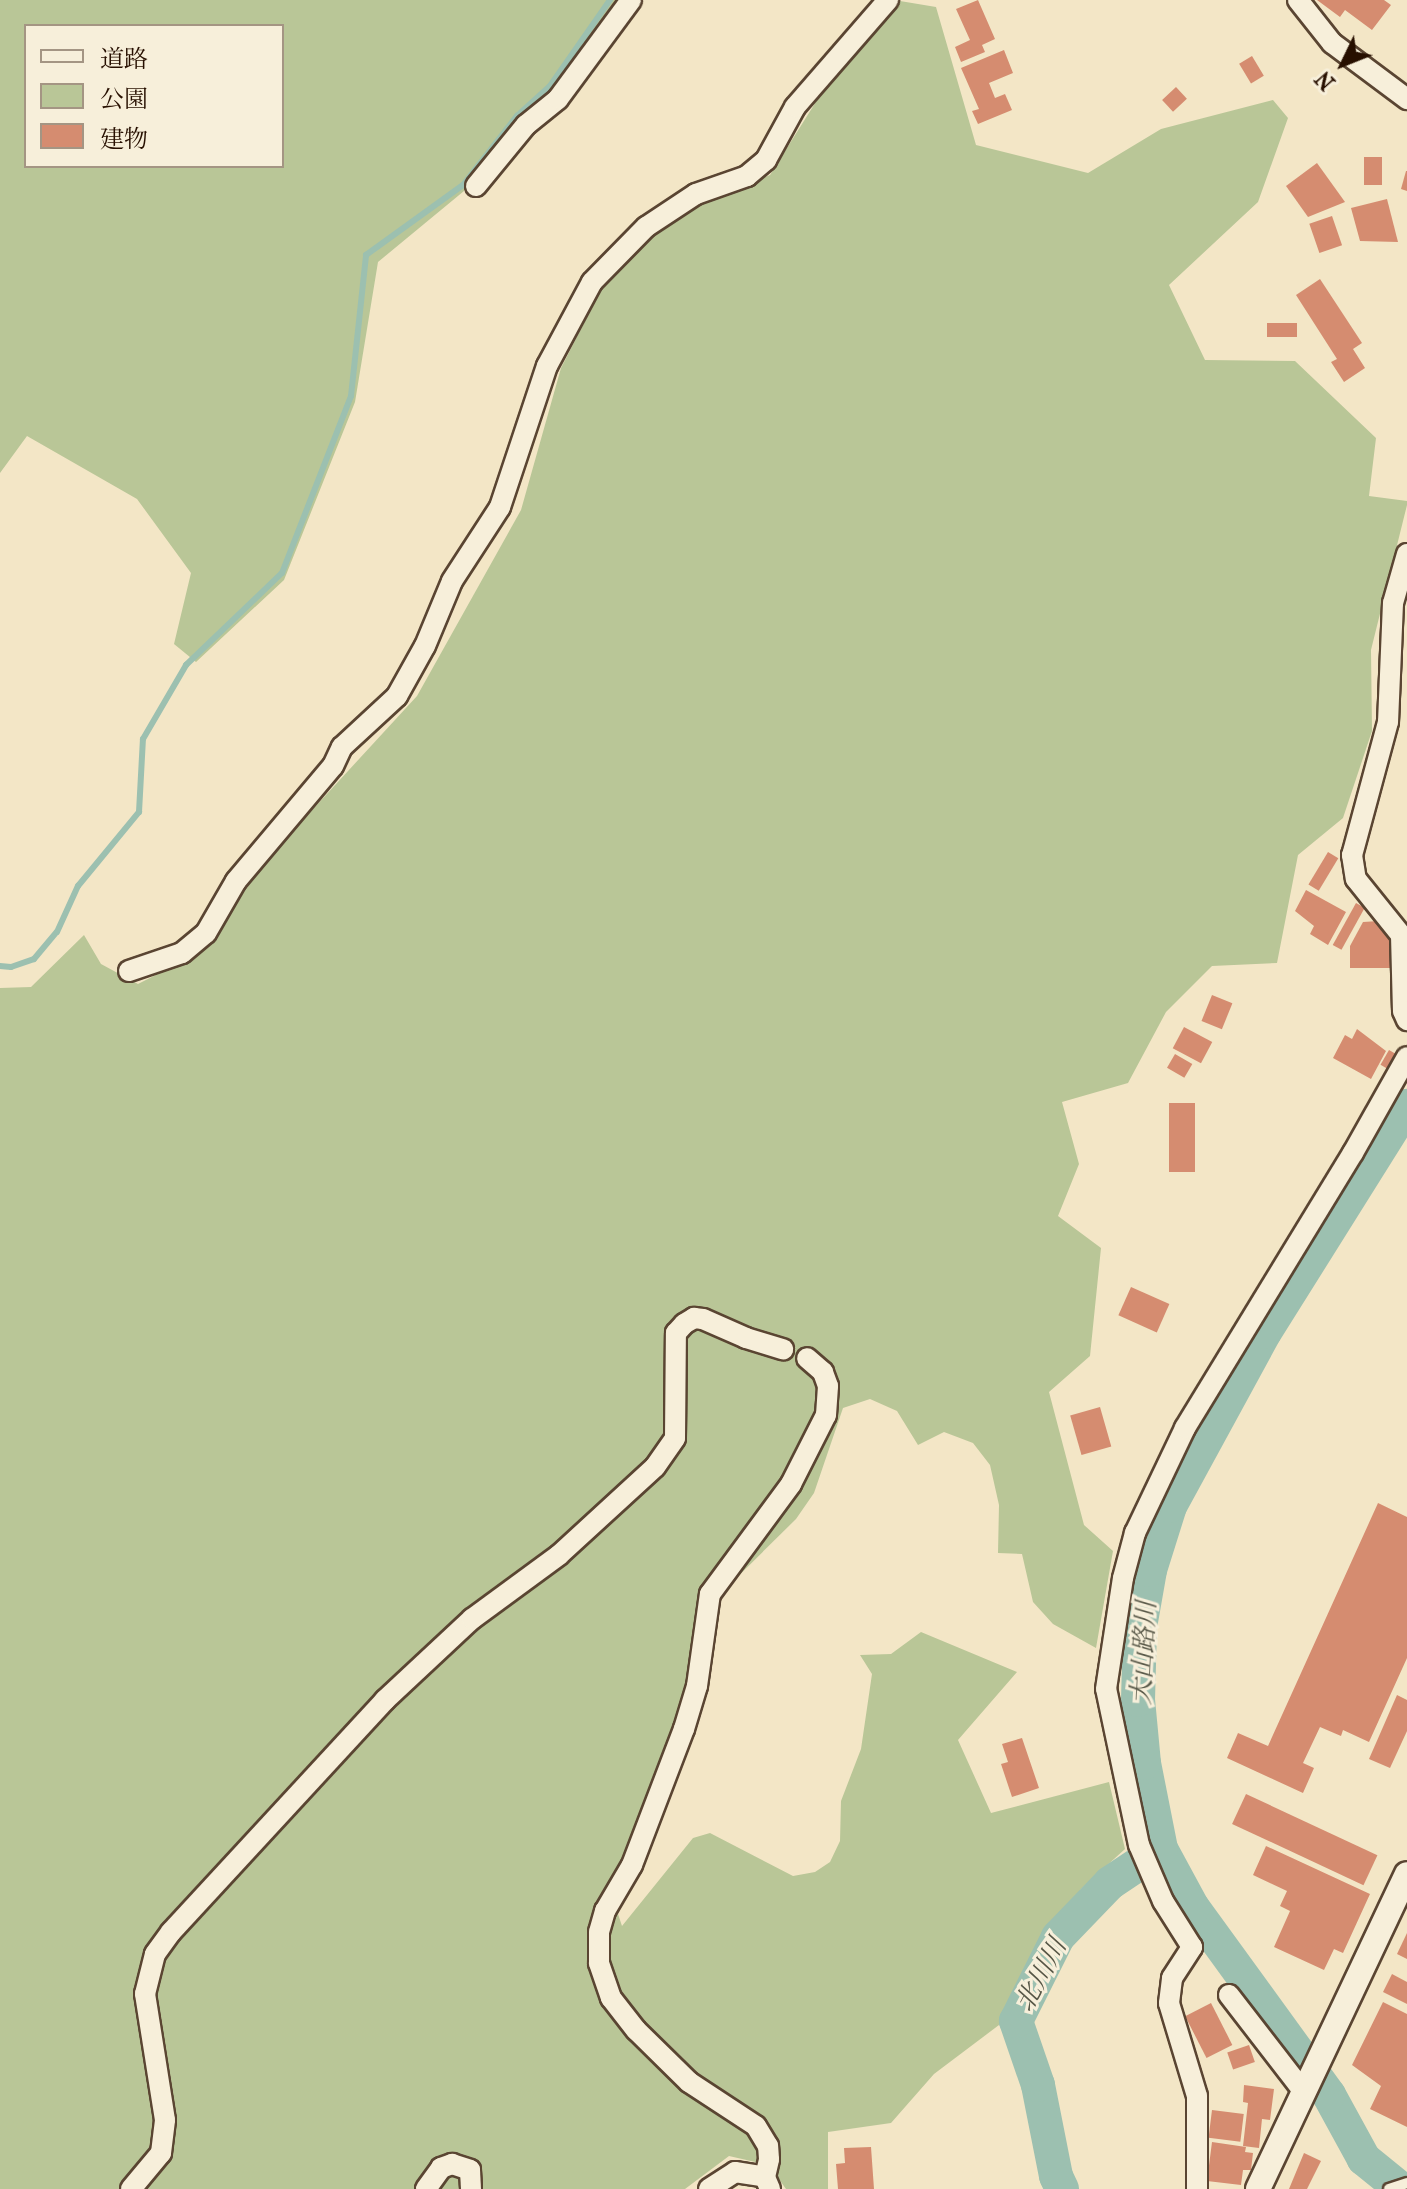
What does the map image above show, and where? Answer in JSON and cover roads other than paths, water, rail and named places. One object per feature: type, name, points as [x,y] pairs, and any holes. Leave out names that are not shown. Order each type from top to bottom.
[{"type":"street","points":[[476,186],[526,125],[558,99],[631,0]]},
{"type":"street","points":[[129,971],[182,953],[206,933],[236,881],[333,766],[342,747],[397,696],[425,646],[452,581],[500,507],[547,366],[592,282],[646,227],[696,194],[747,176],[766,160],[795,107],[888,0]]},
{"type":"street","points":[[1298,0],[1332,43],[1407,99]]},
{"type":"street","points":[[1407,554],[1393,603],[1388,722],[1352,855],[1356,879],[1401,935],[1403,1011],[1407,1020]]},
{"type":"street","points":[[1197,2189],[1197,2096],[1169,2003],[1172,1978],[1192,1947],[1163,1901],[1139,1845],[1106,1689],[1123,1578],[1135,1533],[1185,1428],[1353,1153],[1407,1057]]},
{"type":"street","points":[[131,2189],[161,2153],[165,2120],[145,1994],[155,1954],[171,1932],[396,1690],[472,1619],[559,1555],[655,1467],[675,1438],[676,1333],[684,1324],[694,1318],[703,1319],[783,1349]]},
{"type":"street","points":[[709,2189],[735,2172],[768,2183],[768,2146],[756,2126],[689,2082],[636,2030],[611,1998],[599,1963],[599,1932],[605,1911],[632,1865],[684,1729],[697,1686],[710,1594],[791,1484],[826,1415],[828,1386],[823,1372],[807,1358]]},
{"type":"street","points":[[1258,2189],[1407,1874]]},
{"type":"street","points":[[1229,1995],[1304,2092]]},
{"type":"street","points":[[426,2189],[441,2168],[452,2164],[470,2170],[471,2189]]},
{"type":"lane","points":[[1389,2189],[1407,2183]]},
{"type":"waterway","points":[[0,966],[11,967],[34,959],[57,932],[78,886],[139,812],[143,739],[186,665],[282,573],[351,396],[366,255],[463,185],[517,116],[550,86],[610,0]]},
{"type":"waterway","name":"大山路川","points":[[1401,2189],[1364,2159],[1329,2095],[1193,1908],[1161,1849],[1144,1763],[1138,1700],[1140,1627],[1150,1570],[1170,1506],[1265,1332],[1407,1106]]},
{"type":"waterway","name":"北川川","points":[[1062,2189],[1056,2176],[1038,2085],[1016,2021],[1058,1937],[1110,1883],[1161,1849]]}]
